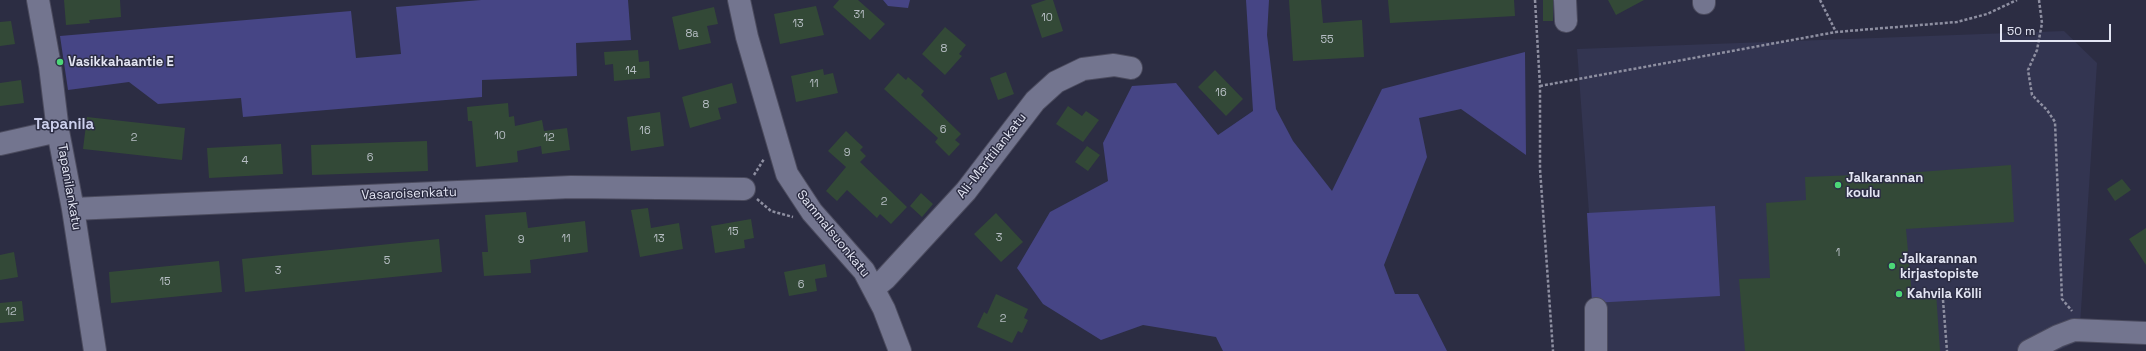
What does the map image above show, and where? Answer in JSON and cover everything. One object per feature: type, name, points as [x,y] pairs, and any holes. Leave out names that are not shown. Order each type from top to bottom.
[{"type":"street","name":"Tapanilankatu","points":[[38,0],[50,66],[58,131],[74,209],[95,351]]},
{"type":"street","name":"Sammalsuonkatu","points":[[739,0],[747,37],[787,174],[812,212],[864,271],[874,288],[900,351]]},
{"type":"street","name":"Ali-Marttilankatu","points":[[874,288],[885,279],[966,191],[1035,100],[1056,82],[1083,68],[1114,65],[1131,68]]},
{"type":"street","points":[[0,144],[58,131]]},
{"type":"street","name":"Vasaroisenkatu","points":[[74,209],[571,187],[744,189]]},
{"type":"street","points":[[1596,309],[1596,351]]},
{"type":"street","points":[[2029,351],[2058,336],[2074,330],[2146,333]]},
{"type":"path","points":[[1536,0],[1540,86],[1540,169],[1553,351]]},
{"type":"path","points":[[1820,0],[1836,32]]},
{"type":"path","points":[[1540,86],[1836,32],[1957,22],[1987,14],[2017,0]]},
{"type":"path","points":[[2039,0],[2042,23],[2037,50],[2028,70],[2032,95],[2047,110],[2056,122],[2062,299],[2070,311],[2076,312]]},
{"type":"path","points":[[1943,300],[1946,351]]},
{"type":"shaded area","points":[[481,0],[628,0],[631,40],[576,43],[577,76],[482,80],[482,97],[243,117],[241,98],[158,104],[129,82],[68,90],[60,36],[351,11],[356,58],[401,54],[396,7]]},
{"type":"shaded area","points":[[883,0],[910,0],[908,8],[888,6]]},
{"type":"shaded area","points":[[1246,0],[1269,0],[1267,35],[1276,109],[1293,141],[1332,191],[1382,89],[1525,52],[1526,155],[1461,109],[1419,118],[1427,157],[1384,265],[1395,294],[1418,294],[1447,351],[1223,351],[1216,337],[1143,325],[1101,340],[1043,304],[1017,268],[1050,212],[1108,181],[1103,143],[1132,86],[1176,83],[1218,135],[1253,111]]},
{"type":"shaded area","name":"Jalkarannan koulu","points":[[2064,31],[2097,63],[2079,341],[2057,351],[1592,351],[1596,309],[1577,49]]},
{"type":"shaded area","points":[[1715,206],[1720,296],[1592,303],[1587,213]]},
{"type":"building","points":[[64,0],[120,0],[121,17],[89,20],[90,23],[66,25]]},
{"type":"building","points":[[839,0],[858,0],[885,24],[870,40],[833,7]]},
{"type":"building","points":[[1046,0],[1053,0],[1063,31],[1042,38],[1031,5]]},
{"type":"building","points":[[1289,0],[1321,0],[1323,23],[1362,20],[1364,57],[1293,61]]},
{"type":"building","points":[[1388,0],[1514,0],[1515,16],[1390,23]]},
{"type":"building","points":[[1543,0],[1553,0],[1553,21],[1543,21]]},
{"type":"building","points":[[1608,0],[1644,0],[1616,15]]},
{"type":"building","points":[[816,6],[824,35],[780,44],[774,14]]},
{"type":"building","points":[[714,7],[718,24],[707,26],[711,43],[679,50],[672,17]]},
{"type":"building","points":[[11,21],[15,44],[0,46],[0,22]]},
{"type":"building","points":[[945,27],[966,45],[959,54],[962,56],[945,75],[922,54]]},
{"type":"building","points":[[638,50],[639,62],[649,61],[650,78],[614,81],[613,64],[605,65],[604,52]]},
{"type":"building","points":[[823,69],[824,75],[833,73],[838,93],[796,102],[791,76]]},
{"type":"building","points":[[1215,70],[1243,99],[1226,116],[1198,87]]},
{"type":"building","points":[[1006,72],[1014,94],[998,100],[990,78]]},
{"type":"building","points":[[898,73],[906,80],[908,77],[924,91],[921,95],[961,134],[955,140],[960,144],[949,156],[935,142],[938,138],[884,89]]},
{"type":"building","points":[[21,80],[24,103],[0,106],[0,83]]},
{"type":"building","points":[[732,83],[737,103],[718,108],[721,119],[690,128],[682,97]]},
{"type":"building","points":[[508,103],[509,117],[514,116],[515,126],[542,120],[544,131],[567,128],[570,150],[542,154],[541,146],[517,151],[518,162],[476,167],[472,121],[468,121],[467,107]]},
{"type":"building","points":[[1068,106],[1082,116],[1086,111],[1099,120],[1083,142],[1056,124]]},
{"type":"building","points":[[660,112],[664,146],[631,151],[627,117]]},
{"type":"building","points":[[87,117],[185,128],[182,160],[83,149]]},
{"type":"building","points":[[846,131],[863,147],[860,150],[866,156],[860,162],[907,207],[891,224],[880,214],[877,218],[847,190],[837,201],[826,191],[846,167],[828,151]]},
{"type":"building","points":[[427,141],[428,171],[312,175],[311,145]]},
{"type":"building","points":[[281,144],[283,174],[209,178],[207,148]]},
{"type":"building","points":[[1087,146],[1100,155],[1088,171],[1075,162]]},
{"type":"building","points":[[2011,165],[2014,222],[1906,229],[1912,295],[1936,292],[1940,351],[1745,351],[1739,279],[1770,278],[1766,203],[1806,200],[1805,177],[1906,173]]},
{"type":"building","points":[[2122,179],[2131,190],[2115,201],[2107,189]]},
{"type":"building","points":[[921,193],[933,204],[922,217],[910,206]]},
{"type":"building","points":[[648,208],[651,228],[679,223],[683,249],[640,257],[631,210]]},
{"type":"building","points":[[526,212],[528,228],[585,221],[588,252],[530,260],[531,273],[484,276],[482,252],[488,252],[485,215]]},
{"type":"building","points":[[996,213],[1023,242],[1001,262],[974,234]]},
{"type":"building","points":[[751,219],[754,238],[744,240],[745,248],[715,253],[711,226]]},
{"type":"building","points":[[2146,228],[2146,265],[2129,239]]},
{"type":"building","points":[[439,239],[442,272],[245,292],[242,259]]},
{"type":"building","points":[[14,252],[18,277],[0,280],[0,255]]},
{"type":"building","points":[[219,261],[222,292],[111,303],[109,272]]},
{"type":"building","points":[[825,264],[827,277],[815,279],[817,291],[789,296],[784,272]]},
{"type":"building","points":[[996,294],[1028,309],[1024,318],[1028,320],[1022,333],[1018,331],[1012,343],[977,327],[984,312],[987,314]]},
{"type":"building","points":[[22,301],[24,321],[0,323],[0,303]]},
{"type":"place","name":"Vasikkahaantie E","points":[[60,62]]},
{"type":"place","name":"Jalkarannan koulu","points":[[1838,185]]},
{"type":"place","name":"Jalkarannan kirjastopiste","points":[[1892,266]]},
{"type":"place","name":"Kahvila Kölli","points":[[1899,294]]},
{"type":"district","name":"Tapanila","points":[[64,125]]}]
